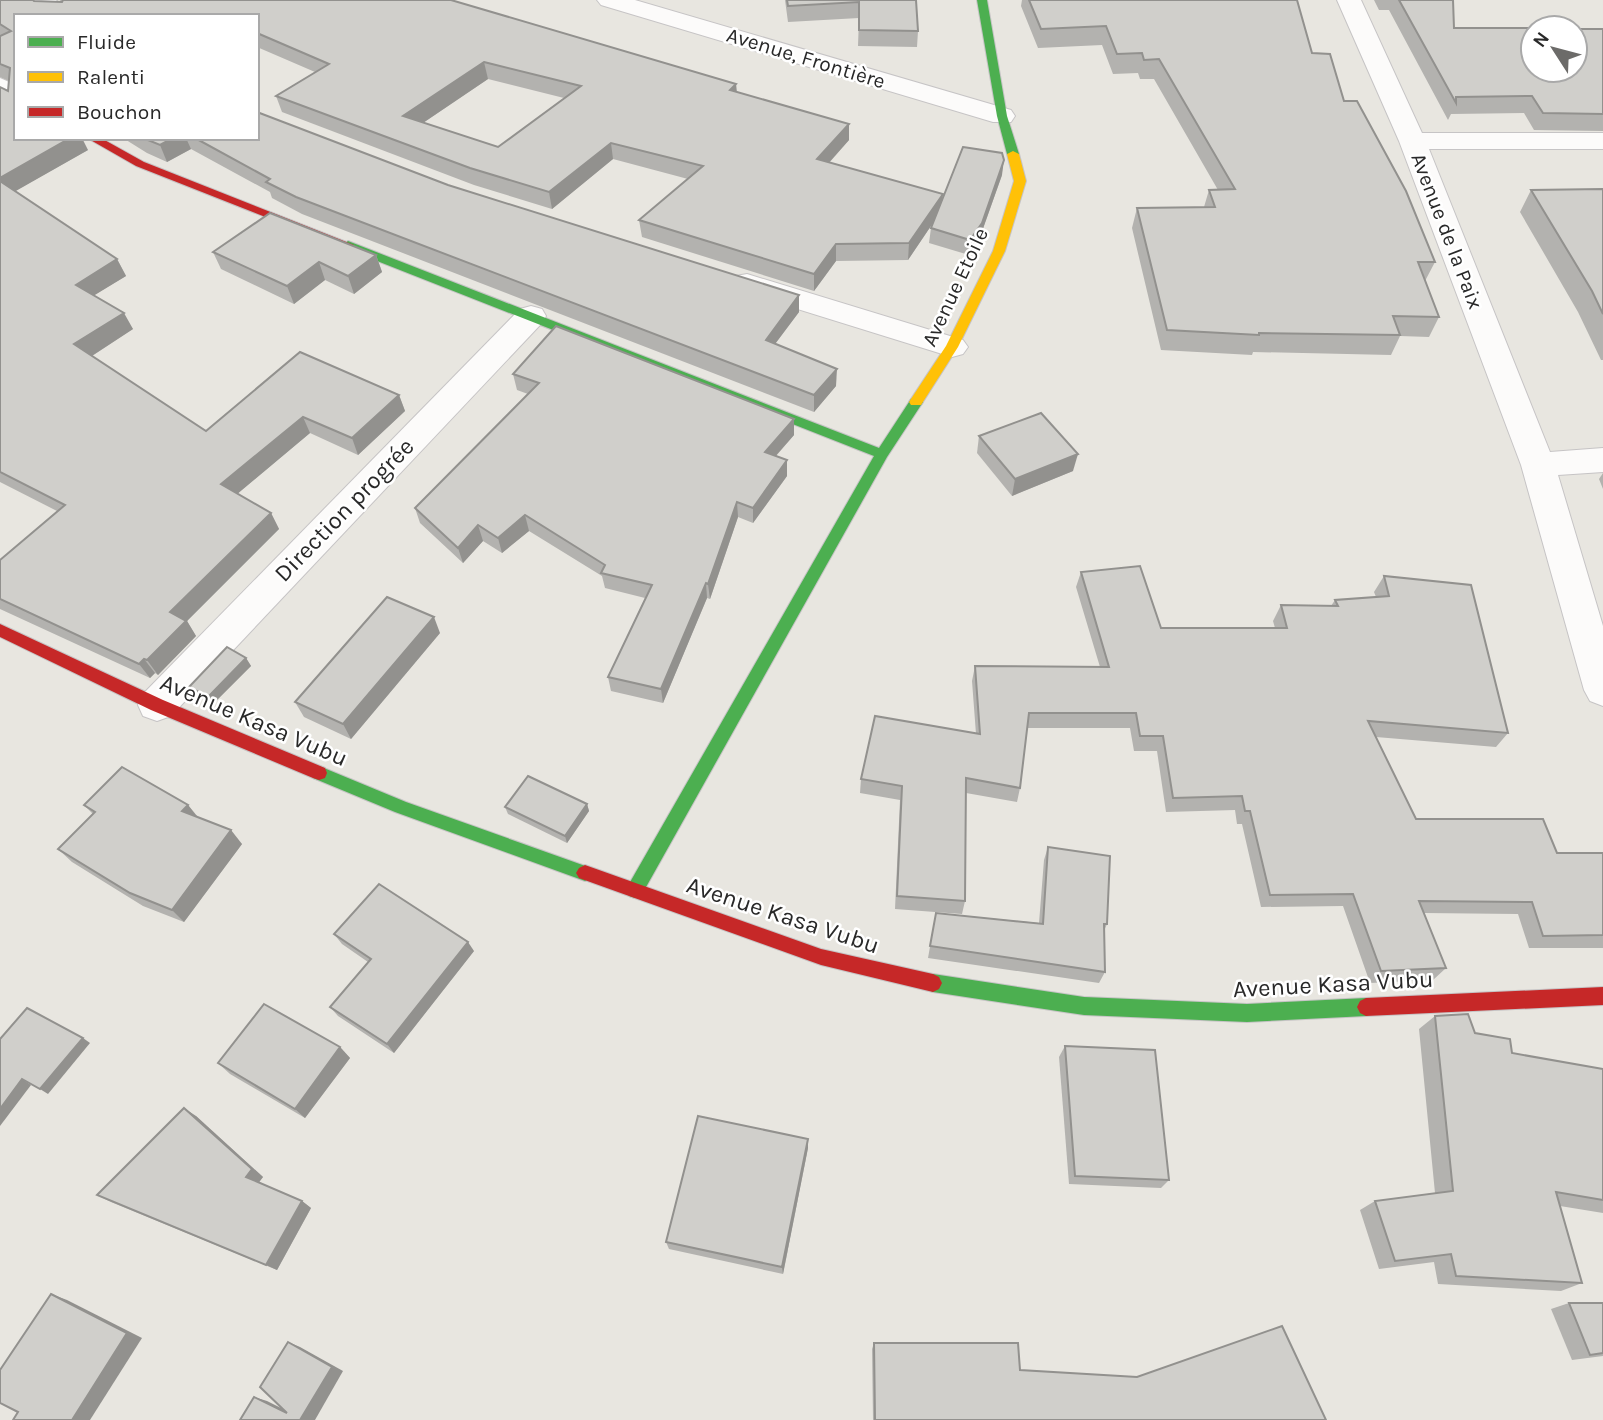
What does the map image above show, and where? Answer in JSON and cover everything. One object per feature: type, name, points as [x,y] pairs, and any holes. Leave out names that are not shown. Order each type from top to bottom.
[{"type":"street","points":[[42,0],[56,14]]},
{"type":"street","name":"Avenue, Frontière","points":[[609,0],[636,4],[1002,116]]},
{"type":"street","name":"Avenue Etoile","points":[[635,890],[882,454],[952,347],[999,251],[1020,181],[1002,116],[982,0]]},
{"type":"street","name":"Avenue de la Paix","points":[[1349,0],[1412,141],[1538,465],[1603,690]]},
{"type":"street","points":[[97,140],[140,164],[882,454]]},
{"type":"street","points":[[1412,141],[1603,141]]},
{"type":"street","points":[[728,276],[952,347]]},
{"type":"street","name":"Direction progrée","points":[[158,705],[531,316]]},
{"type":"street","points":[[1538,465],[1603,460]]},
{"type":"street","name":"Avenue Kasa Vubu","points":[[0,630],[158,705],[401,807],[821,957],[934,984],[1084,1006],[1247,1013],[1603,996]]},
{"type":"building","points":[[0,0],[451,0],[736,84],[730,90],[849,124],[817,159],[943,194],[909,243],[836,244],[814,274],[639,220],[703,166],[611,143],[549,192],[470,168],[276,96],[329,64],[259,34],[259,14],[14,14],[14,140],[66,140],[0,178],[0,87],[8,91],[10,68],[0,64],[0,36],[11,31],[0,24]],"holes":[[[484,62],[581,86],[498,147],[403,116]]]},
{"type":"building","points":[[787,0],[916,0],[918,31],[859,30],[859,2],[788,6]]},
{"type":"building","points":[[1029,0],[1297,0],[1312,53],[1330,54],[1344,101],[1357,101],[1406,191],[1435,262],[1418,262],[1439,317],[1393,316],[1400,335],[1259,335],[1167,330],[1137,208],[1215,207],[1209,190],[1235,189],[1159,59],[1144,60],[1142,53],[1117,54],[1106,26],[1041,29]]},
{"type":"building","points":[[1399,0],[1453,0],[1454,28],[1519,28],[1519,84],[1589,84],[1589,29],[1603,29],[1603,114],[1543,113],[1532,96],[1456,97],[1456,103]]},
{"type":"building","points":[[259,113],[448,185],[799,295],[766,340],[837,369],[814,395],[296,197],[266,182],[270,179],[199,140],[259,140]]},
{"type":"building","points":[[148,140],[169,140],[160,145]]},
{"type":"building","points":[[963,147],[1002,153],[1004,160],[982,223],[970,240],[931,228]]},
{"type":"building","points":[[0,181],[117,259],[76,285],[124,313],[74,344],[206,431],[300,352],[399,395],[352,438],[303,417],[221,484],[271,513],[170,612],[186,621],[147,660],[144,659],[139,664],[0,599],[0,560],[65,505],[0,472]]},
{"type":"building","points":[[1603,189],[1603,314],[1531,190]]},
{"type":"building","points":[[270,213],[376,255],[348,276],[319,262],[287,286],[213,252]]},
{"type":"building","points":[[556,326],[794,419],[765,452],[787,460],[753,508],[737,502],[708,584],[706,583],[661,689],[608,677],[652,585],[601,573],[605,565],[525,515],[498,538],[478,525],[458,548],[415,508],[539,383],[513,374]]},
{"type":"building","points":[[1041,413],[1078,454],[1015,479],[979,436]]},
{"type":"building","points":[[1140,566],[1161,628],[1287,628],[1281,605],[1338,606],[1335,600],[1389,596],[1384,576],[1471,585],[1508,733],[1368,721],[1416,819],[1543,819],[1557,853],[1603,853],[1603,935],[1543,936],[1532,902],[1419,901],[1446,968],[1381,971],[1353,894],[1270,895],[1250,811],[1245,811],[1242,796],[1173,798],[1163,736],[1140,736],[1136,713],[1029,713],[1020,788],[966,778],[965,901],[897,896],[902,786],[861,779],[875,716],[980,734],[975,666],[1109,667],[1081,572]]},
{"type":"building","points":[[387,597],[434,617],[343,724],[295,702]]},
{"type":"building","points":[[227,647],[246,658],[208,697],[189,687]]},
{"type":"building","points":[[122,767],[188,805],[182,811],[231,830],[172,910],[130,893],[58,849],[95,812],[84,805]]},
{"type":"building","points":[[528,776],[587,804],[565,836],[505,807]]},
{"type":"building","points":[[1048,847],[1110,856],[1107,924],[1104,924],[1105,972],[930,946],[936,913],[1043,924]]},
{"type":"building","points":[[379,884],[468,942],[387,1044],[330,1007],[371,959],[334,934]]},
{"type":"building","points":[[264,1004],[340,1047],[295,1109],[218,1063]]},
{"type":"building","points":[[27,1008],[83,1038],[40,1089],[22,1079],[0,1109],[0,1039]]},
{"type":"building","points":[[1468,1014],[1475,1033],[1510,1039],[1512,1053],[1603,1069],[1603,1200],[1556,1192],[1582,1283],[1456,1276],[1451,1254],[1395,1261],[1375,1201],[1453,1191],[1435,1016]]},
{"type":"building","points":[[1065,1046],[1155,1050],[1169,1180],[1075,1176]]},
{"type":"building","points":[[184,1108],[252,1169],[246,1177],[302,1201],[266,1265],[97,1195]]},
{"type":"building","points":[[698,1116],[808,1139],[782,1267],[666,1242]]},
{"type":"building","points":[[51,1294],[127,1333],[72,1420],[13,1420],[18,1412],[0,1403],[0,1370]]},
{"type":"building","points":[[1569,1303],[1603,1303],[1603,1353],[1590,1355]]},
{"type":"building","points":[[1282,1326],[1326,1420],[875,1420],[874,1343],[1018,1343],[1020,1370],[1137,1377]]},
{"type":"building","points":[[288,1342],[332,1367],[300,1420],[240,1420],[254,1397],[287,1413],[260,1387]]},
{"type":"traffic: fast","points":[[982,0],[1002,116],[1013,154]]},
{"type":"traffic: fast","points":[[348,245],[882,454]]},
{"type":"traffic: fast","points":[[635,890],[882,454],[916,402]]},
{"type":"traffic: fast","points":[[319,773],[401,807],[585,873]]},
{"type":"traffic: fast","points":[[933,983],[1084,1006],[1247,1013],[1366,1007]]},
{"type":"traffic: slow","points":[[916,402],[952,347],[999,251],[1020,181],[1013,154]]},
{"type":"traffic: jam","points":[[96,140],[140,164],[348,245]]},
{"type":"traffic: jam","points":[[0,630],[157,705],[319,773]]},
{"type":"traffic: jam","points":[[585,873],[821,957],[933,983]]},
{"type":"traffic: jam","points":[[1366,1007],[1603,996]]}]
